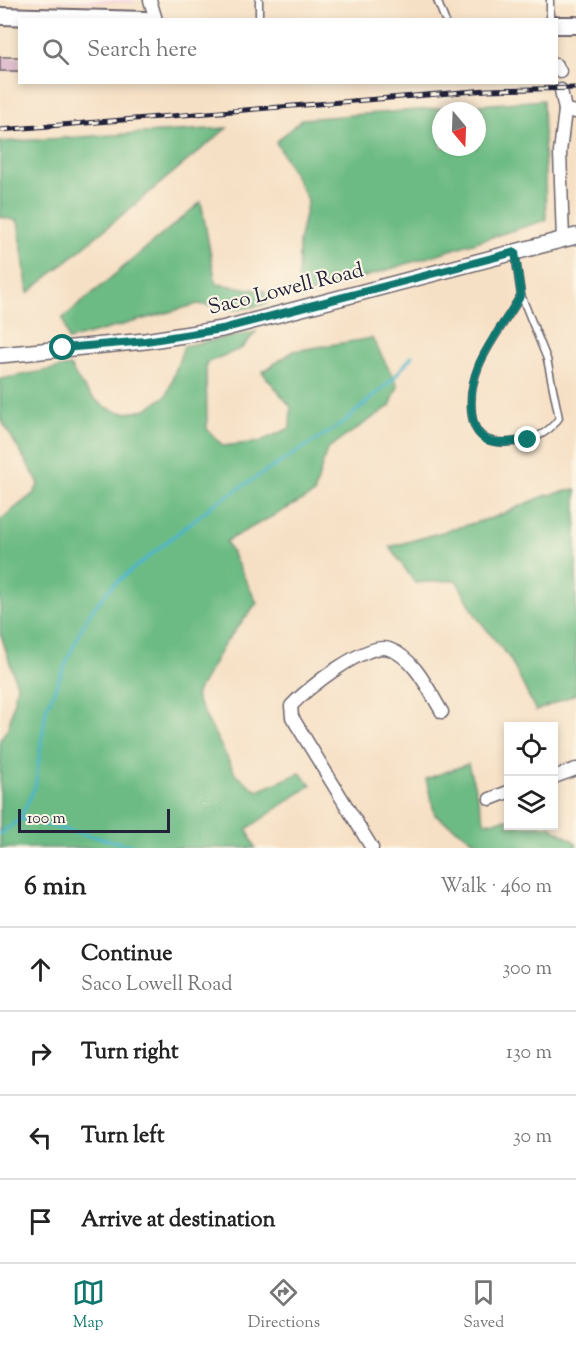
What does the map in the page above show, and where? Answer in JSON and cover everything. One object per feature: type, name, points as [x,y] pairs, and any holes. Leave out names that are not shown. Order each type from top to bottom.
[{"type":"main road","points":[[0,16],[73,18]]},
{"type":"main road","points":[[558,25],[576,26]]},
{"type":"street","points":[[150,0],[155,18]]},
{"type":"street","points":[[561,90],[571,111],[560,152],[569,238]]},
{"type":"street","name":"Saco Lowell Road","points":[[0,355],[146,341],[222,329],[569,238]]},
{"type":"street","points":[[372,848],[292,717],[291,706],[304,691],[333,671],[375,649],[389,649],[409,663],[442,712]]},
{"type":"street","points":[[557,776],[576,769]]},
{"type":"street","points":[[490,799],[504,794]]},
{"type":"lane","points":[[259,0],[259,18]]},
{"type":"lane","points":[[437,0],[444,18]]},
{"type":"lane","points":[[550,0],[550,18]]},
{"type":"lane","points":[[515,252],[521,295],[547,359],[559,418],[550,431],[528,440],[499,443],[482,438],[474,427],[472,384],[487,346],[521,295]]},
{"type":"shaded area","points":[[0,0],[136,0],[135,3]]},
{"type":"green space","points":[[543,100],[546,220],[298,298],[299,242],[308,200],[276,142],[302,119],[432,109],[432,156],[486,156],[486,104]]},
{"type":"green space","points":[[227,128],[28,293],[18,221],[0,217],[0,142]]},
{"type":"green space","points":[[201,202],[216,284],[265,291],[267,304],[236,310],[198,304],[68,340],[63,318]]},
{"type":"green space","points":[[256,332],[242,348],[206,363],[207,429],[223,446],[259,442],[290,428],[291,407],[262,372],[294,351],[372,338],[398,386],[390,406],[327,449],[314,494],[226,541],[257,603],[225,643],[195,696],[236,775],[258,791],[300,773],[311,785],[247,829],[255,848],[0,848],[0,740],[9,726],[17,685],[0,632],[0,520],[34,493],[39,483],[0,418],[0,379],[70,366],[90,395],[99,403],[119,412],[131,413],[146,409],[167,395],[184,346]]},
{"type":"green space","points":[[576,489],[576,694],[536,711],[510,659],[477,617],[456,580],[415,583],[390,547],[495,517],[544,496]]},
{"type":"green space","points":[[468,764],[485,823],[504,820],[504,830],[556,830],[576,843],[576,848],[485,848],[435,815],[426,779]]},
{"type":"building","points":[[0,57],[18,57],[18,71],[0,71]]},
{"type":"waterway","points":[[0,834],[20,819],[35,787],[46,709],[81,629],[92,610],[112,586],[214,504],[343,423],[393,379],[412,356]]},
{"type":"waterway","points":[[20,819],[142,848]]},
{"type":"railway","points":[[0,130],[487,90],[576,88]]},
{"type":"route","points":[[63,348],[146,341],[222,329],[515,252],[521,295],[487,346],[476,368],[472,384],[471,405],[474,427],[482,438],[499,443],[528,440]]}]
